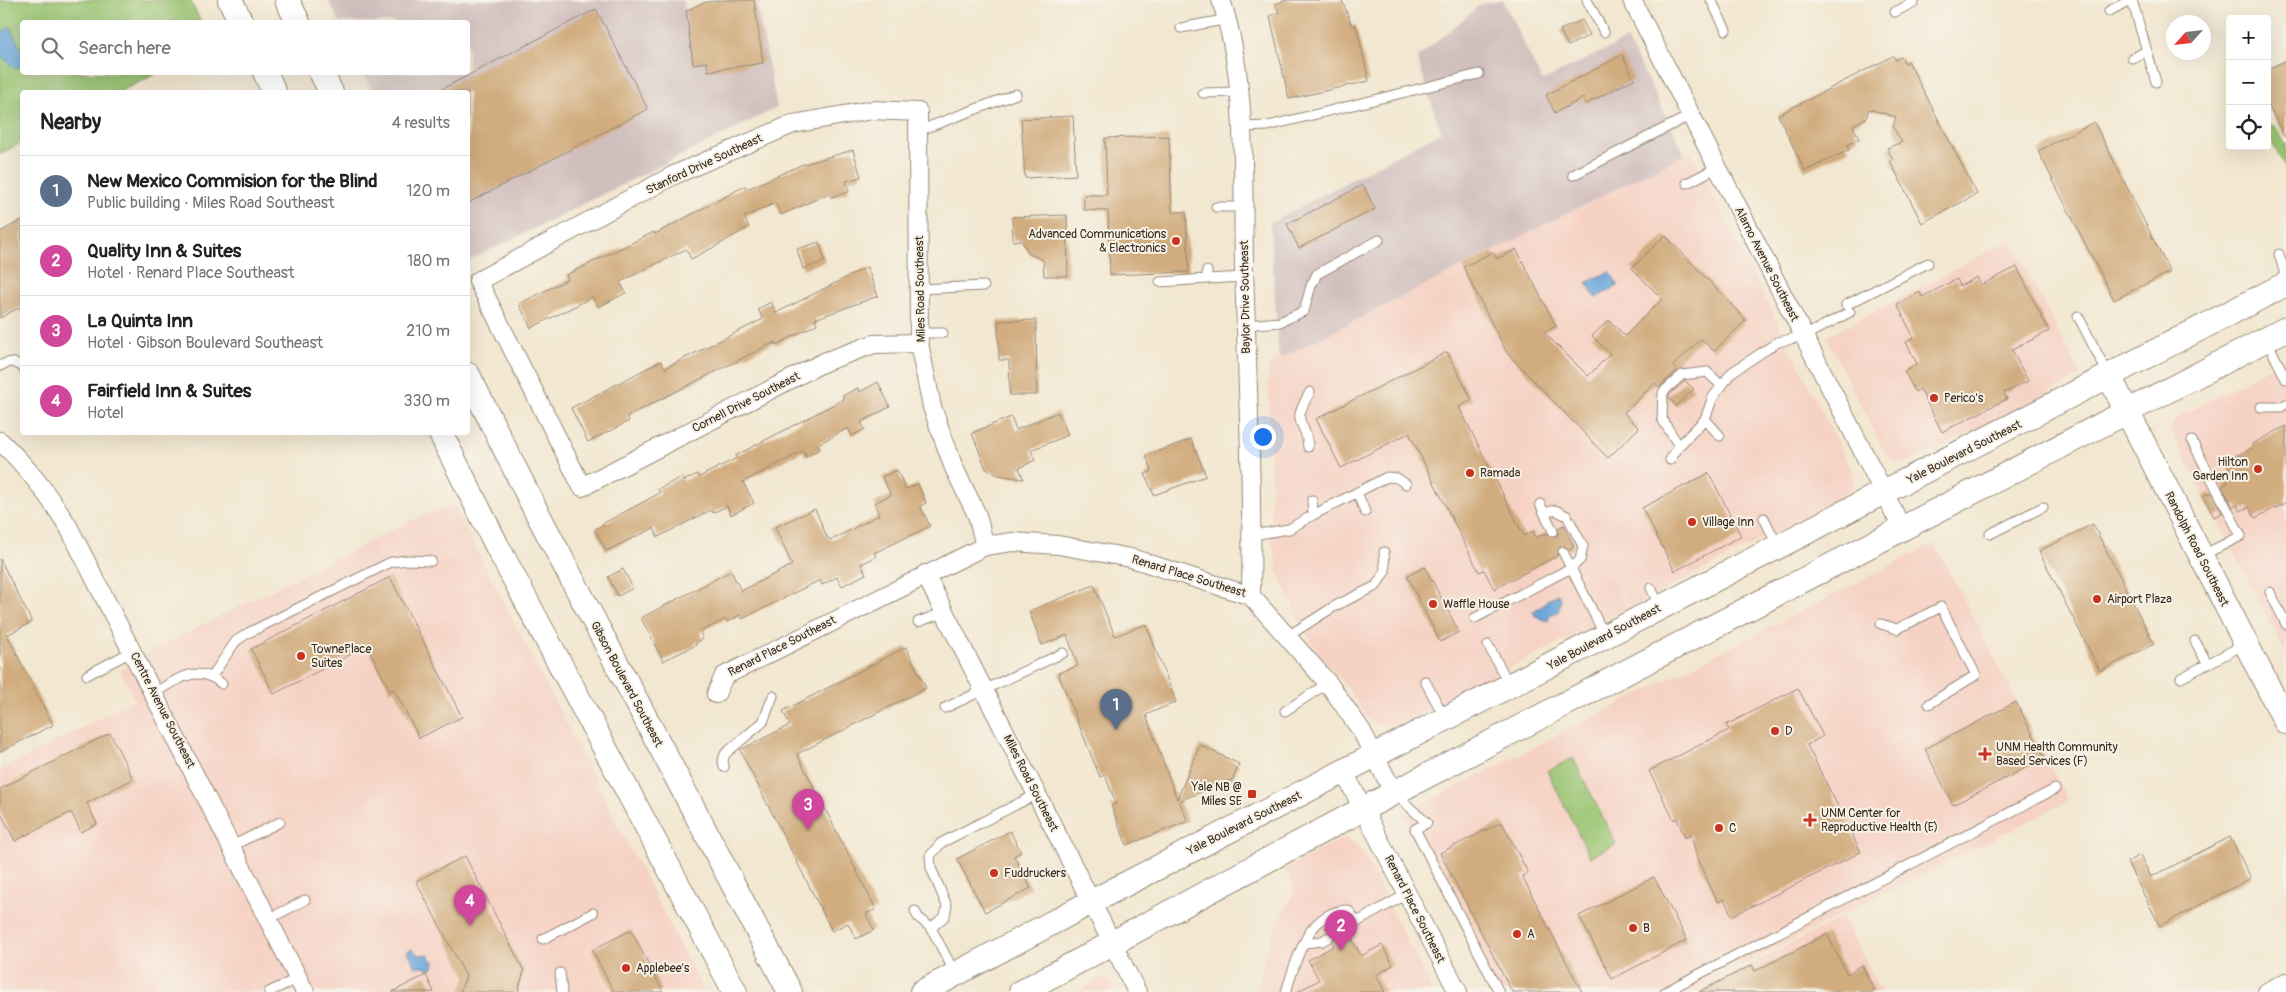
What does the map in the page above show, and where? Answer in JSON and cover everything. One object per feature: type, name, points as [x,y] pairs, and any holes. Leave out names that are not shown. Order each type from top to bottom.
[{"type":"main road","points":[[230,0],[240,20]]},
{"type":"main road","points":[[287,0],[297,20]]},
{"type":"main road","points":[[266,75],[273,90]]},
{"type":"main road","points":[[322,75],[330,90]]},
{"type":"main road","name":"Yale Boulevard Southeast","points":[[922,992],[1091,902],[1605,636],[1655,598],[1778,547],[2286,284]]},
{"type":"main road","points":[[1021,992],[1363,809],[2276,334]]},
{"type":"main road","name":"Randolph Road Southeast","points":[[2109,376],[2245,644],[2277,696],[2286,722]]},
{"type":"main road","name":"Gibson Boulevard Southeast","points":[[470,379],[534,507],[790,992]]},
{"type":"main road","points":[[442,435],[497,546],[735,992]]},
{"type":"street","name":"Baylor Drive Southeast","points":[[1221,0],[1235,46],[1241,128],[1252,535],[1251,596]]},
{"type":"street","name":"Alamo Avenue Southeast","points":[[1632,0],[1902,528]]},
{"type":"street","name":"Stanford Drive Southeast","points":[[582,487],[478,280],[674,175],[793,124],[872,110],[918,112]]},
{"type":"street","name":"Miles Road Southeast","points":[[918,112],[919,338],[932,407],[954,468],[977,515],[986,546]]},
{"type":"street","name":"Cornell Drive Southeast","points":[[582,487],[824,362],[874,344],[919,338]]},
{"type":"street","name":"Centre Avenue Southeast","points":[[0,441],[24,463],[58,511],[133,651],[301,985]]},
{"type":"street","name":"Renard Place Southeast","points":[[716,694],[724,676],[925,574],[986,546],[1012,542],[1058,545],[1131,558],[1251,596],[1328,683],[1376,756],[1394,793]]},
{"type":"street","name":"Miles Road Southeast","points":[[925,574],[1137,992]]},
{"type":"street","name":"Renard Place Southeast","points":[[1344,772],[1458,992]]},
{"type":"street","points":[[2267,992],[2286,982]]},
{"type":"lane","points":[[1587,0],[1604,32]]},
{"type":"lane","points":[[1711,0],[1726,30]]},
{"type":"lane","points":[[2109,11],[2131,0],[2156,82]]},
{"type":"lane","points":[[1895,12],[1914,2]]},
{"type":"lane","points":[[1181,28],[1228,19]]},
{"type":"lane","points":[[2132,58],[2147,51]]},
{"type":"lane","points":[[1241,128],[1268,126],[1479,74]]},
{"type":"lane","points":[[1203,93],[1239,92]]},
{"type":"lane","points":[[918,131],[1016,94]]},
{"type":"lane","points":[[1574,175],[1691,115]]},
{"type":"lane","points":[[1686,183],[1718,167]]},
{"type":"lane","points":[[1216,207],[1242,207]]},
{"type":"lane","points":[[1245,325],[1280,322],[1304,311],[1311,286],[1317,274],[1379,240]]},
{"type":"lane","points":[[2279,254],[2286,278]]},
{"type":"lane","points":[[1670,460],[1679,446],[1705,420],[1713,397],[1732,372],[1778,342],[1804,336],[1928,263]]},
{"type":"lane","points":[[1160,282],[1207,275],[1244,277]]},
{"type":"lane","points":[[919,289],[984,286]]},
{"type":"lane","points":[[2078,316],[2109,376]]},
{"type":"lane","points":[[919,338],[943,333]]},
{"type":"lane","points":[[2276,334],[2286,379]]},
{"type":"lane","points":[[0,366],[8,362],[20,363]]},
{"type":"lane","points":[[1679,446],[1662,419],[1663,392],[1682,376],[1707,372],[1722,386]]},
{"type":"lane","points":[[1308,447],[1308,439],[1298,421],[1299,410],[1310,392]]},
{"type":"lane","points":[[2261,407],[2281,407],[2286,404]]},
{"type":"lane","points":[[1705,420],[1720,436]]},
{"type":"lane","points":[[2192,442],[2241,536],[2201,556]]},
{"type":"lane","points":[[1252,535],[1289,529],[1387,477],[1398,478],[1406,484]]},
{"type":"lane","points":[[1357,492],[1365,512]]},
{"type":"lane","points":[[1312,500],[1313,515]]},
{"type":"lane","points":[[1990,534],[2043,507]]},
{"type":"lane","points":[[1476,618],[1571,568],[1580,560],[1583,546],[1567,516],[1555,510],[1542,508],[1553,530]]},
{"type":"lane","points":[[1764,518],[1778,547]]},
{"type":"lane","points":[[1288,636],[1335,606],[1376,586],[1385,571],[1384,552]]},
{"type":"lane","points":[[1563,552],[1605,636]]},
{"type":"lane","points":[[212,676],[236,641],[248,633],[390,562],[408,560],[431,561]]},
{"type":"lane","points":[[2270,592],[2286,624]]},
{"type":"lane","points":[[1881,624],[1897,628],[1941,607],[1976,676],[1929,704]]},
{"type":"lane","points":[[918,622],[945,612]]},
{"type":"lane","points":[[2195,641],[2207,663]]},
{"type":"lane","points":[[1488,644],[1510,686]]},
{"type":"lane","points":[[2180,678],[2245,644]]},
{"type":"lane","points":[[87,675],[133,651]]},
{"type":"lane","points":[[945,708],[1063,653]]},
{"type":"lane","points":[[154,693],[194,673],[212,676],[222,684]]},
{"type":"lane","points":[[1425,681],[1445,720]]},
{"type":"lane","points":[[1285,711],[1328,683]]},
{"type":"lane","points":[[724,767],[723,760],[725,754],[763,722],[773,696]]},
{"type":"lane","points":[[1665,992],[2055,789]]},
{"type":"lane","points":[[1394,793],[1427,823],[1415,829],[1499,992]]},
{"type":"lane","points":[[931,928],[945,916],[947,906],[931,868],[930,856],[941,843],[1037,794]]},
{"type":"lane","points":[[232,846],[280,822]]},
{"type":"lane","points":[[1346,928],[1407,894]]},
{"type":"lane","points":[[269,919],[305,900]]},
{"type":"lane","points":[[1286,992],[1298,955],[1312,928],[1334,910],[1348,910],[1357,922]]},
{"type":"lane","points":[[915,911],[918,917],[931,928],[956,975]]},
{"type":"lane","points":[[543,939],[593,913]]},
{"type":"lane","points":[[1305,943],[1322,941],[1329,937]]},
{"type":"lane","points":[[560,973],[562,992]]},
{"type":"lane","points":[[269,992],[301,985]]},
{"type":"shaded area","points":[[328,0],[683,0],[684,9],[763,2],[757,5],[777,108],[470,260],[470,90],[372,90],[364,75],[470,75],[470,20],[338,20]]},
{"type":"shaded area","points":[[1503,0],[1542,81],[1627,39],[1685,154],[1279,359],[1270,223],[1441,132],[1417,58],[1480,5]]},
{"type":"shaded area","points":[[1691,151],[1855,477],[1852,489],[1845,496],[1630,608],[1595,544],[1628,608],[1394,727],[1376,724],[1366,717],[1347,687],[1318,653],[1299,620],[1278,572],[1272,543],[1268,367],[1279,359]]},
{"type":"shaded area","points":[[2011,240],[2081,376],[1933,452],[1905,463],[1896,461],[1885,453],[1826,337]]},
{"type":"shaded area","points":[[2286,358],[2286,654],[2170,429],[2176,419]]},
{"type":"shaded area","points":[[454,506],[704,992],[0,992],[0,771],[135,700],[120,670],[163,645],[427,513]]},
{"type":"shaded area","points":[[1935,543],[2068,801],[1688,992],[1497,992],[1403,814]]},
{"type":"shaded area","points":[[1347,838],[1359,846],[1433,992],[1258,992],[1262,966],[1273,931],[1291,897],[1294,887],[1285,869],[1339,840]]},
{"type":"shaded area","points":[[1843,917],[1881,992],[1697,992]]},
{"type":"shaded area","points":[[1106,975],[1115,992],[1077,992]]},
{"type":"green space","points":[[0,0],[190,0],[200,20],[20,20],[20,75],[154,75],[123,90],[20,90],[20,143],[0,154]]},
{"type":"green space","points":[[2271,126],[2275,126],[2286,145],[2286,169],[2271,141]]},
{"type":"green space","points":[[1573,758],[1616,844],[1590,857],[1547,771]]},
{"type":"water","points":[[10,26],[20,48],[20,66],[16,69],[0,55],[0,34]]},
{"type":"water","points":[[1610,271],[1618,286],[1595,298],[1587,282]]},
{"type":"water","points":[[1558,594],[1561,600],[1558,612],[1551,614],[1548,621],[1536,617],[1533,611]]},
{"type":"water","points":[[411,949],[419,955],[428,954],[434,962],[433,968],[415,967],[412,958],[407,952]]},
{"type":"building","points":[[723,0],[754,0],[763,63],[708,71],[707,62],[693,64],[686,11],[702,3]]},
{"type":"building","points":[[1286,0],[1342,0],[1352,26],[1356,25],[1369,81],[1289,99],[1270,16],[1279,12],[1275,4]]},
{"type":"building","points":[[596,9],[648,109],[470,202],[470,90],[440,90]]},
{"type":"building","points":[[1582,20],[1590,35],[1568,46],[1560,30]]},
{"type":"building","points":[[1622,55],[1634,79],[1586,104],[1583,98],[1555,113],[1546,95]]},
{"type":"building","points":[[1893,56],[1896,60],[1901,57],[1905,63],[1908,61],[1977,194],[1922,223],[1890,161],[1893,160],[1887,148],[1902,142],[1893,127],[1896,117],[1869,109],[1866,118],[1853,125],[1859,139],[1847,145],[1849,150],[1805,171],[1778,115]]},
{"type":"building","points":[[2286,60],[2286,139],[2271,111],[2271,68]]},
{"type":"building","points":[[1073,116],[1076,175],[1025,178],[1021,119]]},
{"type":"building","points":[[2094,122],[2170,272],[2114,300],[2038,151]]},
{"type":"building","points":[[1169,136],[1172,212],[1186,212],[1189,272],[1110,275],[1108,211],[1084,210],[1084,195],[1107,195],[1105,138]]},
{"type":"building","points":[[853,150],[861,177],[846,181],[849,192],[831,197],[830,193],[781,215],[775,203],[744,217],[749,227],[691,259],[686,249],[620,282],[626,293],[598,307],[593,297],[531,328],[519,304],[568,279],[566,275],[654,232],[655,234],[745,186],[747,189],[801,165]]},
{"type":"building","points":[[1363,185],[1375,209],[1299,248],[1287,224]]},
{"type":"building","points":[[1067,215],[1068,276],[1044,276],[1043,260],[1029,254],[1021,240],[1013,241],[1012,217]]},
{"type":"building","points":[[20,221],[20,307],[0,318],[0,232]]},
{"type":"building","points":[[1665,235],[1746,320],[1714,351],[1701,339],[1673,366],[1677,371],[1659,387],[1655,383],[1624,413],[1639,428],[1608,458],[1507,353],[1463,267],[1493,252],[1497,259],[1516,249],[1556,326],[1544,332],[1588,376],[1610,354],[1592,336],[1609,320],[1625,336],[1662,299],[1632,268]]},
{"type":"building","points":[[819,242],[825,261],[803,269],[797,249]]},
{"type":"building","points":[[867,267],[878,296],[815,319],[817,324],[776,345],[775,342],[627,416],[629,421],[588,442],[571,408],[661,361],[665,368],[763,319],[758,309],[771,302],[776,313]]},
{"type":"building","points":[[2017,267],[2049,331],[2012,350],[2028,381],[2004,393],[2007,399],[1942,432],[1920,389],[1915,392],[1904,371],[1917,364],[1906,342],[1914,338],[1897,304],[1920,292],[1922,297],[1957,279],[1960,286],[1977,277],[1981,285]]},
{"type":"building","points":[[1036,320],[1037,395],[1010,395],[1009,360],[999,360],[998,321]]},
{"type":"building","points":[[1447,352],[1472,400],[1459,407],[1524,536],[1533,531],[1536,538],[1545,533],[1555,537],[1558,534],[1558,528],[1564,525],[1574,547],[1569,550],[1564,546],[1560,547],[1557,556],[1494,589],[1484,570],[1479,572],[1409,433],[1341,468],[1316,419]]},
{"type":"building","points":[[1685,381],[1694,389],[1676,406],[1669,398],[1669,395]]},
{"type":"building","points":[[878,382],[890,407],[861,422],[865,429],[852,436],[848,428],[818,444],[820,449],[806,457],[803,451],[743,482],[754,503],[731,515],[727,506],[713,513],[711,510],[658,537],[654,528],[606,551],[595,529],[660,493],[658,489],[682,477],[684,481],[697,474],[699,477],[844,399],[842,396],[858,388],[860,392]]},
{"type":"building","points":[[1058,412],[1068,435],[1031,450],[1035,460],[1019,468],[1024,479],[998,475],[986,469],[972,433],[1011,417],[1016,430]]},
{"type":"building","name":"Hilton Garden Inn","points":[[2286,426],[2286,503],[2255,518],[2249,507],[2240,511],[2237,505],[2233,507],[2222,486],[2228,483],[2226,479],[2233,475],[2226,462],[2254,447],[2252,444]]},
{"type":"building","points":[[1191,439],[1206,476],[1154,495],[1145,474],[1152,471],[1146,456]]},
{"type":"building","points":[[897,470],[906,489],[918,484],[926,503],[920,506],[930,526],[874,553],[876,557],[861,564],[866,574],[842,586],[837,577],[822,585],[820,580],[742,619],[740,615],[727,622],[726,619],[700,632],[703,639],[695,643],[696,645],[663,661],[641,618],[731,571],[741,591],[792,565],[775,527],[815,509],[827,537],[831,540],[879,515],[874,503],[891,495],[882,477]]},
{"type":"building","name":"Village Inn","points":[[1709,473],[1741,536],[1675,571],[1642,508]]},
{"type":"building","points":[[2211,492],[2222,513],[2214,517],[2203,496]]},
{"type":"building","name":"Airport Plaza","points":[[2093,524],[2154,644],[2100,671],[2039,551]]},
{"type":"building","points":[[0,559],[32,622],[7,635],[53,725],[0,752]]},
{"type":"building","name":"Waffle House","points":[[1425,567],[1459,632],[1440,642],[1407,576]]},
{"type":"building","points":[[623,569],[633,588],[618,596],[608,577]]},
{"type":"building","name":"TownePlace Suites","points":[[390,577],[462,717],[419,738],[394,689],[390,691],[367,646],[274,694],[251,649]]},
{"type":"building","points":[[1094,585],[1115,636],[1146,624],[1176,702],[1146,715],[1177,799],[1200,745],[1239,764],[1233,779],[1179,801],[1188,821],[1127,845],[1111,806],[1116,804],[1105,775],[1100,777],[1058,673],[1078,666],[1067,635],[1042,645],[1029,611]]},
{"type":"building","points":[[906,647],[926,688],[797,754],[876,909],[866,914],[874,930],[856,939],[848,923],[832,931],[740,750],[790,725],[783,711]]},
{"type":"building","points":[[1798,688],[1823,736],[1807,745],[1861,852],[1732,916],[1724,899],[1718,902],[1698,861],[1691,835],[1685,838],[1677,818],[1674,820],[1649,771],[1729,730],[1726,725]]},
{"type":"building","name":"UNM Health Community Based Services (F)","points":[[2016,702],[2045,758],[1953,805],[1925,749]]},
{"type":"building","points":[[110,733],[133,779],[87,803],[97,824],[81,832],[71,812],[15,841],[0,811],[0,789]]},
{"type":"building","name":"A","points":[[1502,822],[1528,873],[1522,876],[1582,992],[1512,992],[1440,853]]},
{"type":"building","name":"Fuddruckers","points":[[1010,831],[1021,852],[1014,856],[1031,888],[985,912],[957,859]]},
{"type":"building","points":[[2230,837],[2251,878],[2160,926],[2127,862],[2140,855],[2151,877]]},
{"type":"building","points":[[465,856],[524,971],[518,992],[460,992],[466,976],[416,881]]},
{"type":"building","name":"B","points":[[1654,877],[1687,940],[1612,979],[1579,916]]},
{"type":"building","points":[[1341,920],[1340,931],[1343,934],[1349,934],[1361,956],[1382,945],[1393,965],[1376,975],[1385,992],[1297,992],[1319,980],[1308,960],[1334,946],[1332,942],[1335,934],[1325,928]]},
{"type":"building","name":"Applebee's","points":[[631,930],[663,992],[614,992],[592,950]]},
{"type":"building","points":[[1827,934],[1847,974],[1862,965],[1875,992],[1699,992],[1752,965],[1755,971]]},
{"type":"building","points":[[426,975],[434,992],[392,992]]},
{"type":"place","name":"Advanced Communications & Electronics","points":[[1176,241]]},
{"type":"place","name":"Perico's","points":[[1934,398]]},
{"type":"place","name":"Hilton Garden Inn","points":[[2258,469]]},
{"type":"place","name":"Ramada","points":[[1470,473]]},
{"type":"place","name":"Village Inn","points":[[1692,522]]},
{"type":"place","name":"Airport Plaza","points":[[2097,599]]},
{"type":"place","name":"Waffle House","points":[[1433,604]]},
{"type":"place","name":"TownePlace Suites","points":[[301,656]]},
{"type":"place","name":"New Mexico Commision for the Blind","points":[[1116,730]]},
{"type":"place","name":"D","points":[[1775,731]]},
{"type":"place","name":"UNM Health Community Based Services (F)","points":[[1985,754]]},
{"type":"place","name":"Yale NB @ Miles SE","points":[[1252,794]]},
{"type":"place","name":"UNM Center for Reproductive Health (E)","points":[[1810,820]]},
{"type":"place","name":"C","points":[[1719,828]]},
{"type":"place","name":"La Quinta Inn","points":[[808,830]]},
{"type":"place","name":"Fuddruckers","points":[[994,873]]},
{"type":"place","name":"Fairfield Inn & Suites","points":[[470,926]]},
{"type":"place","name":"B","points":[[1633,928]]},
{"type":"place","name":"A","points":[[1517,934]]},
{"type":"place","name":"Quality Inn & Suites","points":[[1341,951]]},
{"type":"place","name":"Applebee's","points":[[626,968]]}]
